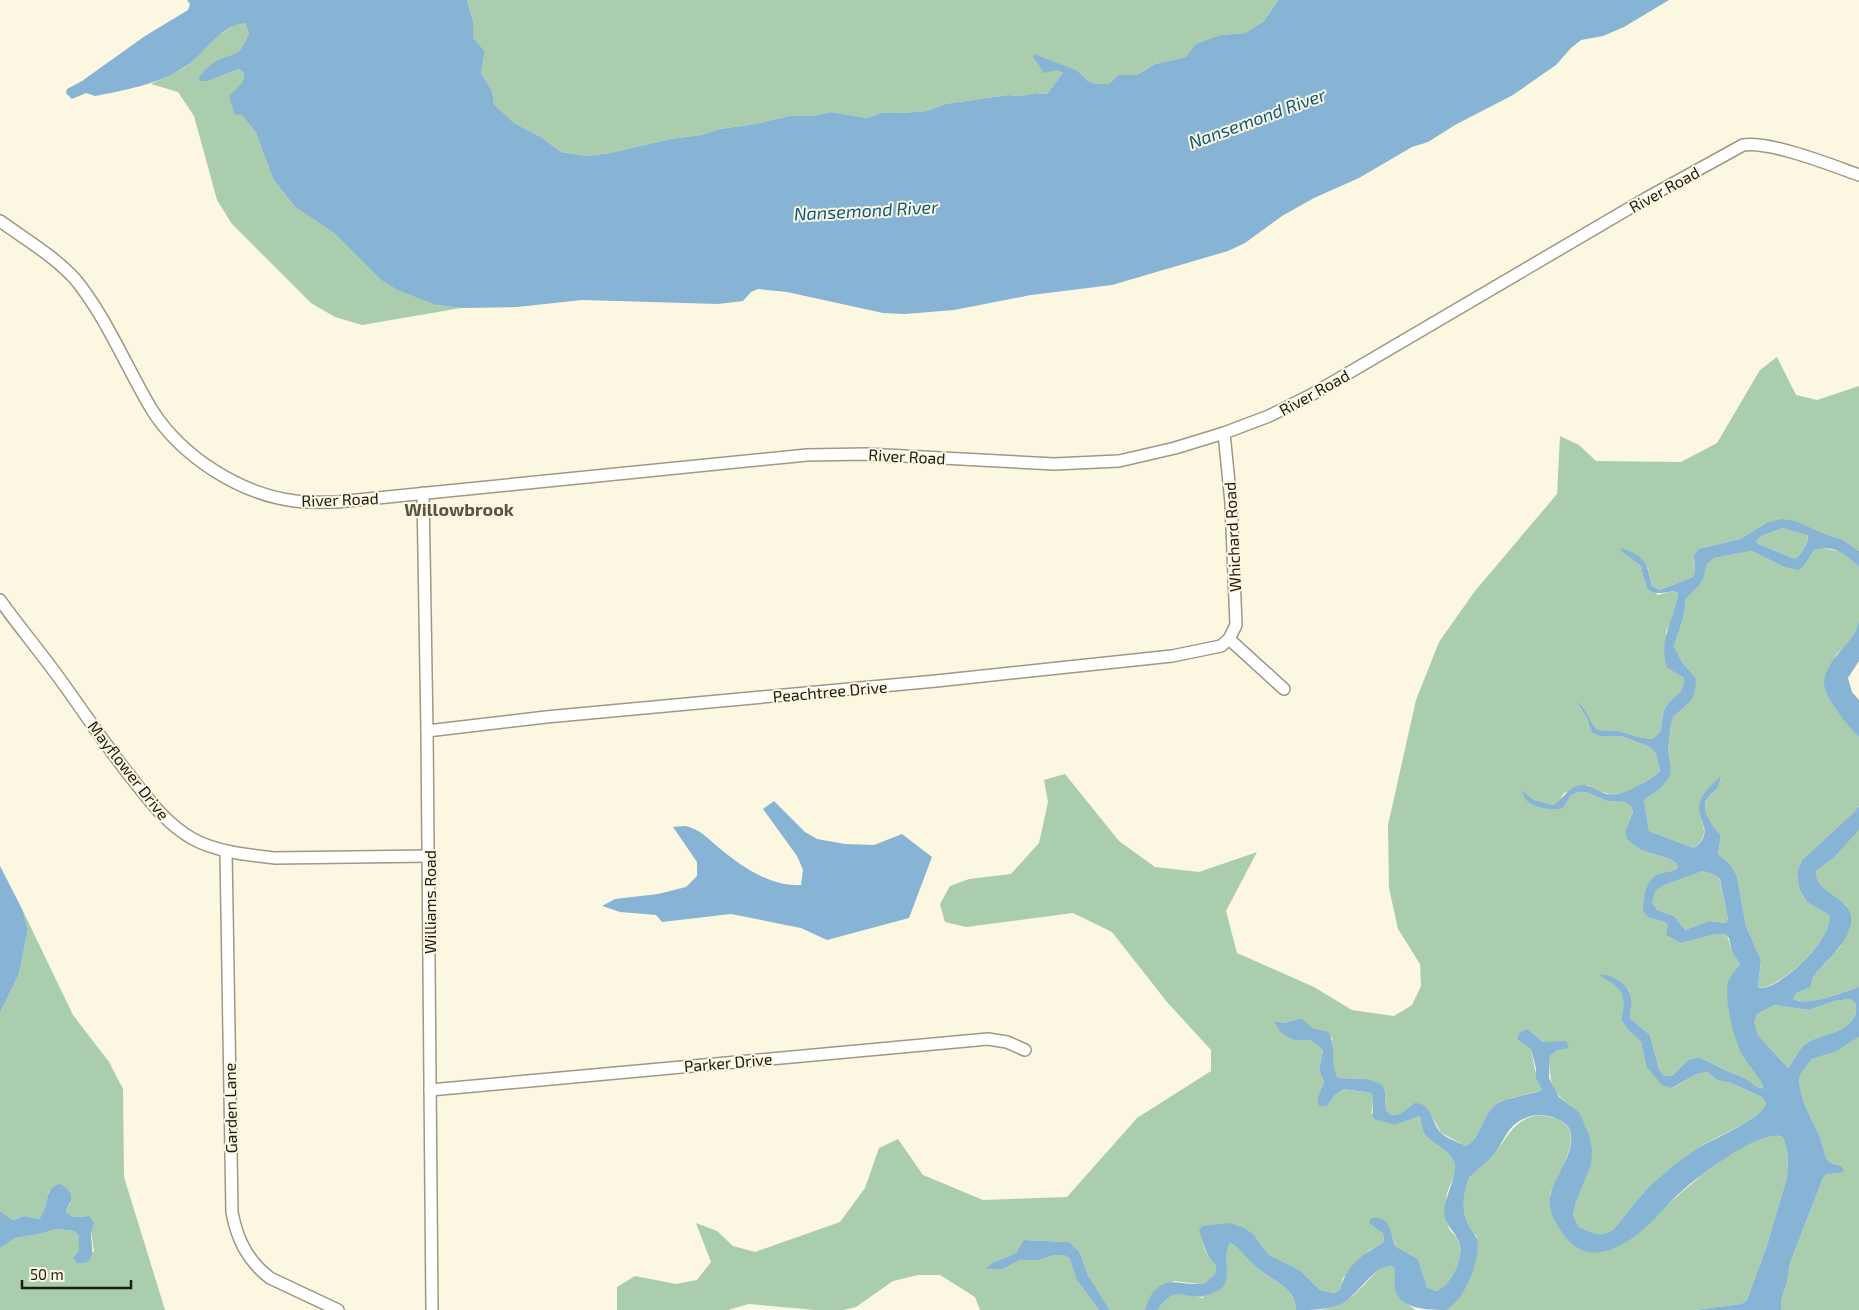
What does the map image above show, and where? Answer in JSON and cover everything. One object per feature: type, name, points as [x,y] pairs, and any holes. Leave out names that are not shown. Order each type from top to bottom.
[{"type":"street","name":"River Road","points":[[0,221],[54,259],[74,278],[91,301],[153,411],[186,448],[212,468],[236,482],[260,492],[297,501],[337,502],[807,455],[866,454],[1054,464],[1119,461],[1224,434],[1268,416],[1311,395],[1645,199],[1743,145],[1754,144],[1764,146],[1859,174]]},
{"type":"street","name":"Whichard Road","points":[[1224,434],[1231,503],[1236,625],[1230,639]]},
{"type":"street","name":"Williams Road","points":[[423,493],[432,1310]]},
{"type":"street","name":"Mayflower Drive","points":[[0,600],[156,810],[174,826],[195,840],[226,850],[275,858],[428,856]]},
{"type":"street","points":[[1230,639],[1284,689]]},
{"type":"street","name":"Peachtree Drive","points":[[427,731],[1172,656],[1221,646],[1230,639]]},
{"type":"street","name":"Garden Lane","points":[[226,850],[232,1212],[235,1230],[242,1246],[252,1261],[266,1275],[338,1310]]},
{"type":"street","name":"Parker Drive","points":[[430,1090],[988,1039],[1007,1042],[1025,1050]]},
{"type":"green space","points":[[467,0],[1278,0],[1264,21],[1245,33],[1221,35],[1186,57],[1155,64],[1137,75],[1118,75],[1109,84],[1096,84],[1088,81],[1078,71],[1057,70],[1063,73],[1047,94],[1008,95],[945,104],[927,111],[881,113],[867,118],[832,112],[812,116],[789,116],[755,124],[720,129],[701,135],[670,139],[610,153],[587,156],[561,152],[541,137],[514,123],[494,104],[492,91],[481,73],[485,51],[473,38],[473,21]]},
{"type":"green space","points":[[237,23],[245,23],[249,33],[245,41],[236,54],[213,63],[208,81],[239,69],[244,73],[241,114],[256,133],[273,179],[295,207],[334,233],[381,280],[436,305],[461,308],[362,325],[335,317],[311,303],[232,224],[217,200],[194,116],[178,92],[151,84],[184,68],[218,36]]},
{"type":"green space","points":[[1777,357],[1796,395],[1817,400],[1859,386],[1859,551],[1843,540],[1820,532],[1766,523],[1740,539],[1698,549],[1694,555],[1695,571],[1693,577],[1660,590],[1652,586],[1648,568],[1622,552],[1641,566],[1645,584],[1658,595],[1673,591],[1678,593],[1675,612],[1666,632],[1667,668],[1684,678],[1682,690],[1665,708],[1660,732],[1652,739],[1619,731],[1598,730],[1584,709],[1577,704],[1586,716],[1592,733],[1600,736],[1621,736],[1650,747],[1656,752],[1660,771],[1642,784],[1627,791],[1612,794],[1599,791],[1588,785],[1564,793],[1558,802],[1553,805],[1534,800],[1523,791],[1526,800],[1563,808],[1571,795],[1579,792],[1586,792],[1607,801],[1627,802],[1633,812],[1625,831],[1641,850],[1670,859],[1677,864],[1678,867],[1675,869],[1652,879],[1649,918],[1665,922],[1681,943],[1716,934],[1724,934],[1728,938],[1732,952],[1740,964],[1730,978],[1765,1090],[1757,1087],[1745,1078],[1699,1057],[1688,1060],[1672,1076],[1664,1076],[1659,1069],[1650,1035],[1630,1018],[1631,998],[1629,990],[1600,975],[1614,984],[1621,992],[1623,1010],[1621,1019],[1627,1029],[1641,1042],[1646,1066],[1673,1088],[1697,1074],[1707,1072],[1717,1080],[1731,1083],[1762,1097],[1766,1103],[1756,1115],[1738,1127],[1703,1145],[1683,1159],[1646,1190],[1613,1230],[1596,1233],[1579,1227],[1573,1215],[1576,1202],[1579,1112],[1563,1100],[1554,1089],[1550,1076],[1550,1056],[1558,1050],[1543,1042],[1528,1029],[1535,1069],[1542,1090],[1496,1104],[1491,1109],[1475,1138],[1466,1146],[1441,1133],[1428,1109],[1414,1103],[1400,1114],[1391,1115],[1386,1110],[1385,1092],[1366,1079],[1338,1078],[1334,1070],[1332,1038],[1311,1028],[1300,1018],[1284,1023],[1275,1021],[1295,1040],[1310,1040],[1323,1050],[1319,1070],[1324,1082],[1317,1099],[1327,1106],[1335,1095],[1344,1089],[1371,1093],[1374,1098],[1371,1113],[1395,1125],[1420,1116],[1425,1135],[1453,1160],[1455,1170],[1447,1195],[1446,1216],[1450,1230],[1457,1238],[1460,1256],[1455,1270],[1442,1288],[1436,1291],[1427,1287],[1418,1259],[1395,1246],[1389,1226],[1383,1233],[1384,1242],[1368,1251],[1343,1278],[1340,1290],[1334,1293],[1320,1290],[1301,1271],[1268,1254],[1254,1235],[1203,1240],[1207,1254],[1216,1265],[1215,1274],[1208,1281],[1200,1284],[1174,1281],[1152,1294],[1144,1310],[1110,1310],[1088,1275],[1079,1251],[1069,1242],[1025,1240],[1016,1253],[994,1262],[1003,1269],[1020,1260],[1039,1260],[1054,1255],[1064,1255],[1070,1259],[1076,1279],[1099,1310],[980,1310],[975,1297],[940,1275],[918,1275],[893,1281],[856,1307],[843,1310],[815,1310],[749,1304],[728,1310],[617,1310],[617,1287],[635,1276],[676,1284],[697,1280],[711,1262],[696,1223],[717,1231],[733,1246],[755,1252],[840,1222],[865,1188],[879,1148],[898,1139],[923,1175],[983,1200],[1067,1197],[1137,1118],[1211,1071],[1211,1050],[1167,1002],[1112,932],[1073,913],[966,927],[945,922],[940,904],[950,886],[969,879],[1011,874],[1039,843],[1048,802],[1044,780],[1065,774],[1119,841],[1155,867],[1199,872],[1257,852],[1226,911],[1237,953],[1314,987],[1352,1010],[1394,1016],[1412,1005],[1421,986],[1420,964],[1398,929],[1389,888],[1388,825],[1416,700],[1439,642],[1475,591],[1557,494],[1560,436],[1579,445],[1596,461],[1681,462],[1717,443],[1760,370]]},
{"type":"green space","points":[[1783,528],[1808,534],[1804,548],[1795,559],[1756,541],[1761,536]]},
{"type":"green space","points":[[1822,548],[1843,552],[1859,567],[1859,625],[1851,640],[1836,655],[1824,685],[1831,700],[1859,737],[1859,806],[1802,860],[1797,872],[1799,889],[1807,902],[1829,915],[1829,925],[1824,936],[1792,971],[1768,986],[1758,988],[1761,960],[1746,926],[1737,876],[1730,864],[1718,854],[1721,836],[1709,819],[1705,809],[1709,796],[1699,812],[1704,827],[1702,839],[1694,848],[1649,831],[1644,800],[1660,789],[1671,767],[1668,750],[1671,723],[1674,716],[1690,702],[1696,678],[1682,662],[1674,646],[1683,619],[1686,599],[1700,585],[1707,564],[1714,558],[1752,551],[1782,566],[1804,566],[1814,550]],"holes":[[[1721,777],[1717,789],[1709,796]]]},
{"type":"green space","points":[[1859,830],[1859,987],[1817,1000],[1801,1001],[1793,999],[1795,993],[1811,987],[1814,975],[1841,946],[1847,906],[1822,887],[1816,871],[1835,857]]},
{"type":"green space","points":[[1703,871],[1717,876],[1720,881],[1728,919],[1726,923],[1709,921],[1685,930],[1674,916],[1657,910],[1651,904],[1655,892],[1662,886]]},
{"type":"green space","points":[[22,909],[73,1015],[109,1062],[123,1089],[124,1177],[165,1310],[0,1310],[0,1248],[14,1238],[40,1234],[56,1229],[74,1231],[79,1236],[79,1251],[94,1252],[89,1216],[74,1217],[67,1213],[66,1209],[71,1203],[49,1191],[44,1212],[39,1219],[24,1216],[13,1220],[0,1211],[0,1013],[19,974],[28,929]]},
{"type":"green space","points":[[1849,999],[1854,1002],[1856,1009],[1854,1018],[1849,1024],[1805,1044],[1788,1068],[1758,1035],[1753,1022],[1757,1014],[1775,1005],[1809,1010],[1835,1001]]},
{"type":"green space","points":[[1859,1037],[1859,1310],[1781,1310],[1781,1301],[1790,1263],[1823,1178],[1827,1174],[1841,1173],[1841,1166],[1831,1163],[1826,1158],[1820,1137],[1804,1103],[1799,1083],[1800,1075],[1812,1059],[1835,1052]]},
{"type":"green space","points":[[1539,1115],[1559,1120],[1570,1130],[1570,1148],[1550,1194],[1567,1239],[1635,1236],[1684,1191],[1727,1156],[1749,1144],[1768,1137],[1783,1137],[1788,1155],[1787,1177],[1768,1242],[1747,1300],[1741,1304],[1694,1310],[1447,1310],[1477,1237],[1468,1225],[1465,1214],[1464,1195],[1471,1175],[1491,1157],[1517,1124],[1530,1117]]},
{"type":"green space","points":[[1229,1243],[1234,1245],[1257,1268],[1282,1285],[1292,1295],[1296,1310],[1158,1310],[1172,1295],[1182,1294],[1202,1298],[1227,1276],[1226,1248]]},
{"type":"green space","points":[[1385,1266],[1391,1266],[1395,1269],[1395,1284],[1398,1294],[1416,1310],[1321,1310],[1346,1301]]},
{"type":"water","name":"Nansemond River","points":[[187,0],[467,0],[473,21],[473,38],[485,51],[481,73],[492,91],[494,104],[514,123],[541,137],[561,152],[587,156],[610,153],[670,139],[701,135],[720,129],[755,124],[789,116],[812,116],[832,112],[867,118],[881,113],[927,111],[945,104],[1008,95],[1047,94],[1063,73],[1057,70],[1044,73],[1033,57],[1034,54],[1078,71],[1088,81],[1096,84],[1109,84],[1118,75],[1137,75],[1155,64],[1186,57],[1196,44],[1221,35],[1245,33],[1264,21],[1278,0],[1669,0],[1624,27],[1603,36],[1581,40],[1556,65],[1513,95],[1455,125],[1428,142],[1412,147],[1359,178],[1314,198],[1282,216],[1245,243],[1228,251],[1112,285],[1031,295],[954,310],[905,314],[883,313],[787,292],[758,289],[751,292],[743,301],[718,304],[582,300],[517,307],[461,308],[436,305],[398,290],[381,280],[334,233],[295,207],[273,179],[256,133],[241,114],[235,115],[229,96],[243,82],[244,73],[239,69],[208,81],[201,81],[198,78],[213,63],[238,52],[249,33],[245,23],[228,29],[190,63],[162,79],[95,96],[86,93],[72,99],[66,93],[67,89],[82,81],[145,36],[188,10],[190,4]]},
{"type":"water","points":[[1781,519],[1795,521],[1843,540],[1859,551],[1859,567],[1844,554],[1828,548],[1814,550],[1804,566],[1798,570],[1782,566],[1752,551],[1714,558],[1707,564],[1700,585],[1686,599],[1683,619],[1674,646],[1682,662],[1696,678],[1695,692],[1690,702],[1674,716],[1671,723],[1668,750],[1671,767],[1670,776],[1660,789],[1644,800],[1649,831],[1694,848],[1704,835],[1699,812],[1702,797],[1708,788],[1721,776],[1717,788],[1707,799],[1705,809],[1709,819],[1721,836],[1718,854],[1730,864],[1737,876],[1746,926],[1761,960],[1758,988],[1768,987],[1792,972],[1815,949],[1824,936],[1829,925],[1829,915],[1807,902],[1799,889],[1797,872],[1802,860],[1859,806],[1859,830],[1835,857],[1816,871],[1817,879],[1821,886],[1847,907],[1850,913],[1850,928],[1841,945],[1815,974],[1811,987],[1796,993],[1793,999],[1800,1001],[1817,1000],[1859,987],[1859,1037],[1835,1052],[1812,1059],[1800,1075],[1799,1083],[1804,1103],[1820,1137],[1826,1158],[1831,1163],[1841,1166],[1844,1170],[1841,1173],[1827,1174],[1823,1178],[1790,1263],[1781,1301],[1781,1310],[1694,1310],[1741,1304],[1747,1300],[1768,1242],[1787,1177],[1788,1155],[1783,1137],[1773,1136],[1760,1139],[1731,1154],[1683,1190],[1634,1237],[1607,1251],[1592,1252],[1578,1248],[1569,1241],[1558,1226],[1552,1213],[1550,1201],[1552,1190],[1567,1158],[1570,1147],[1570,1129],[1559,1120],[1538,1115],[1525,1118],[1514,1125],[1508,1131],[1495,1153],[1470,1177],[1464,1195],[1464,1208],[1466,1220],[1478,1243],[1478,1251],[1471,1276],[1464,1291],[1447,1310],[1416,1308],[1403,1302],[1395,1290],[1395,1269],[1391,1266],[1379,1270],[1343,1303],[1314,1310],[1296,1310],[1292,1295],[1282,1285],[1257,1268],[1230,1243],[1226,1254],[1227,1277],[1221,1289],[1196,1297],[1177,1294],[1165,1301],[1158,1310],[1144,1310],[1152,1293],[1161,1285],[1171,1282],[1201,1284],[1215,1274],[1216,1265],[1207,1253],[1199,1231],[1202,1226],[1230,1223],[1244,1228],[1254,1235],[1268,1254],[1301,1271],[1320,1290],[1334,1293],[1340,1290],[1346,1274],[1356,1261],[1384,1242],[1383,1233],[1369,1223],[1371,1218],[1382,1219],[1386,1222],[1389,1225],[1395,1246],[1418,1259],[1427,1287],[1436,1291],[1442,1288],[1455,1270],[1460,1256],[1459,1242],[1446,1221],[1444,1212],[1455,1171],[1453,1160],[1425,1135],[1420,1116],[1395,1125],[1374,1119],[1371,1093],[1344,1089],[1335,1095],[1327,1106],[1319,1106],[1317,1099],[1324,1082],[1319,1070],[1323,1050],[1310,1040],[1295,1040],[1287,1037],[1280,1031],[1274,1021],[1284,1023],[1301,1018],[1312,1028],[1328,1032],[1331,1037],[1334,1066],[1338,1078],[1366,1079],[1381,1084],[1385,1092],[1386,1110],[1391,1115],[1400,1114],[1414,1103],[1425,1106],[1441,1133],[1466,1146],[1475,1138],[1491,1109],[1496,1104],[1542,1090],[1536,1078],[1536,1069],[1531,1049],[1517,1039],[1520,1032],[1528,1029],[1543,1042],[1566,1041],[1569,1048],[1558,1050],[1550,1056],[1549,1078],[1559,1097],[1579,1112],[1589,1135],[1592,1149],[1591,1164],[1573,1215],[1579,1227],[1596,1233],[1613,1230],[1646,1190],[1678,1162],[1700,1147],[1749,1121],[1762,1109],[1766,1103],[1762,1097],[1731,1083],[1717,1080],[1707,1072],[1697,1074],[1672,1088],[1662,1085],[1646,1066],[1641,1042],[1627,1029],[1621,1019],[1623,997],[1621,992],[1599,975],[1614,978],[1627,988],[1631,997],[1630,1018],[1650,1035],[1659,1069],[1664,1076],[1672,1076],[1688,1060],[1699,1057],[1764,1089],[1740,1049],[1731,1023],[1727,985],[1740,964],[1732,952],[1729,938],[1724,934],[1716,934],[1681,943],[1666,935],[1668,926],[1665,922],[1649,918],[1643,911],[1646,888],[1649,883],[1656,875],[1676,869],[1678,867],[1677,864],[1670,859],[1641,850],[1627,839],[1625,831],[1633,812],[1631,806],[1626,802],[1607,801],[1586,792],[1579,792],[1571,795],[1563,808],[1550,809],[1527,801],[1522,790],[1534,800],[1553,805],[1577,786],[1589,786],[1607,794],[1620,793],[1642,783],[1660,771],[1656,753],[1650,747],[1621,736],[1600,736],[1592,733],[1586,716],[1576,702],[1584,708],[1598,730],[1619,731],[1652,739],[1660,732],[1665,708],[1682,689],[1684,678],[1667,668],[1664,648],[1678,593],[1673,591],[1658,593],[1649,590],[1644,581],[1641,566],[1622,552],[1621,548],[1635,554],[1644,561],[1652,586],[1660,590],[1693,577],[1695,571],[1694,555],[1698,549],[1740,539],[1766,523]],"holes":[[[1783,528],[1808,535],[1804,548],[1795,559],[1756,541],[1761,536]],[[1703,871],[1717,876],[1720,880],[1728,919],[1726,923],[1709,921],[1685,930],[1674,916],[1657,910],[1652,903],[1655,892],[1662,886]],[[1849,999],[1854,1002],[1856,1005],[1854,1018],[1843,1028],[1805,1044],[1788,1068],[1758,1035],[1754,1022],[1757,1014],[1775,1005],[1809,1010],[1835,1001]]]},
{"type":"water","points":[[1859,621],[1859,661],[1848,678],[1852,692],[1859,700],[1859,737],[1833,705],[1824,685],[1826,673],[1854,635]]},
{"type":"water","points":[[774,801],[805,832],[817,839],[845,844],[874,845],[902,834],[932,857],[909,918],[827,940],[801,928],[731,914],[662,922],[656,915],[620,912],[602,906],[615,899],[658,894],[686,887],[697,876],[697,862],[673,827],[687,826],[697,830],[746,868],[767,879],[789,885],[801,885],[803,870],[797,856],[763,809]]},
{"type":"water","points":[[0,866],[22,909],[28,929],[19,974],[0,1013]]},
{"type":"water","points":[[60,1184],[71,1195],[71,1202],[66,1209],[67,1213],[74,1217],[89,1216],[94,1223],[91,1234],[92,1255],[88,1261],[77,1263],[73,1258],[79,1251],[79,1236],[74,1231],[56,1229],[15,1238],[0,1248],[0,1211],[13,1220],[24,1216],[39,1219],[43,1214],[51,1190],[54,1186]]},
{"type":"water","points":[[1024,1240],[1069,1242],[1079,1251],[1088,1275],[1110,1310],[1099,1310],[1076,1279],[1070,1259],[1064,1255],[1054,1255],[1039,1260],[1020,1260],[1003,1269],[985,1269],[994,1262],[1016,1253]]},
{"type":"district","name":"Willowbrook","points":[[459,509]]}]
